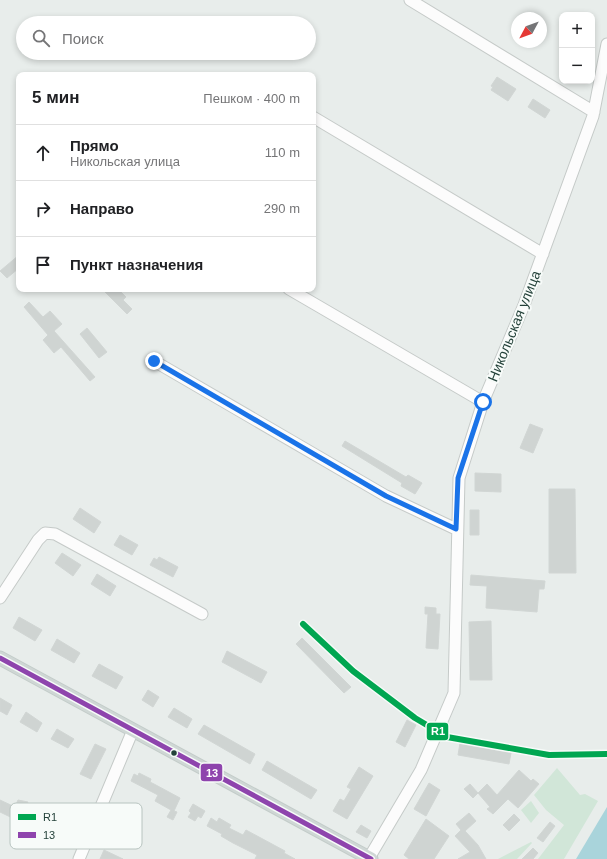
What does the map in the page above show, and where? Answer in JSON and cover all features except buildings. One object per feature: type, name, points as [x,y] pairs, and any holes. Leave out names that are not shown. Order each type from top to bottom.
[{"type":"main road","points":[[0,658],[370,858]]},
{"type":"street","points":[[410,0],[594,112]]},
{"type":"street","name":"Никольская улица","points":[[370,858],[421,770],[454,693],[458,478],[483,402],[524,305],[594,112],[607,44]]},
{"type":"street","points":[[316,119],[543,254]]},
{"type":"street","points":[[294,292],[483,402]]},
{"type":"street","points":[[154,361],[386,496],[456,529]]},
{"type":"street","points":[[0,598],[38,540],[45,533],[55,534],[202,614]]},
{"type":"street","points":[[102,803],[133,730]]},
{"type":"street","points":[[79,859],[83,849]]},
{"type":"green space","points":[[557,768],[580,795],[585,794],[598,801],[564,859],[538,859],[564,825],[546,810],[534,795]]},
{"type":"green space","points":[[531,801],[539,813],[531,823],[521,810]]},
{"type":"green space","points":[[531,842],[532,843],[517,859],[498,859]]},
{"type":"water","points":[[607,807],[607,859],[576,859]]},
{"type":"transit line","name":"R1","points":[[303,624],[353,671],[415,718],[447,737],[549,755],[607,754]]},
{"type":"transit line","name":"13","points":[[0,658],[371,859]]},
{"type":"route","points":[[154,361],[386,496],[456,529],[458,478],[483,402]]}]
